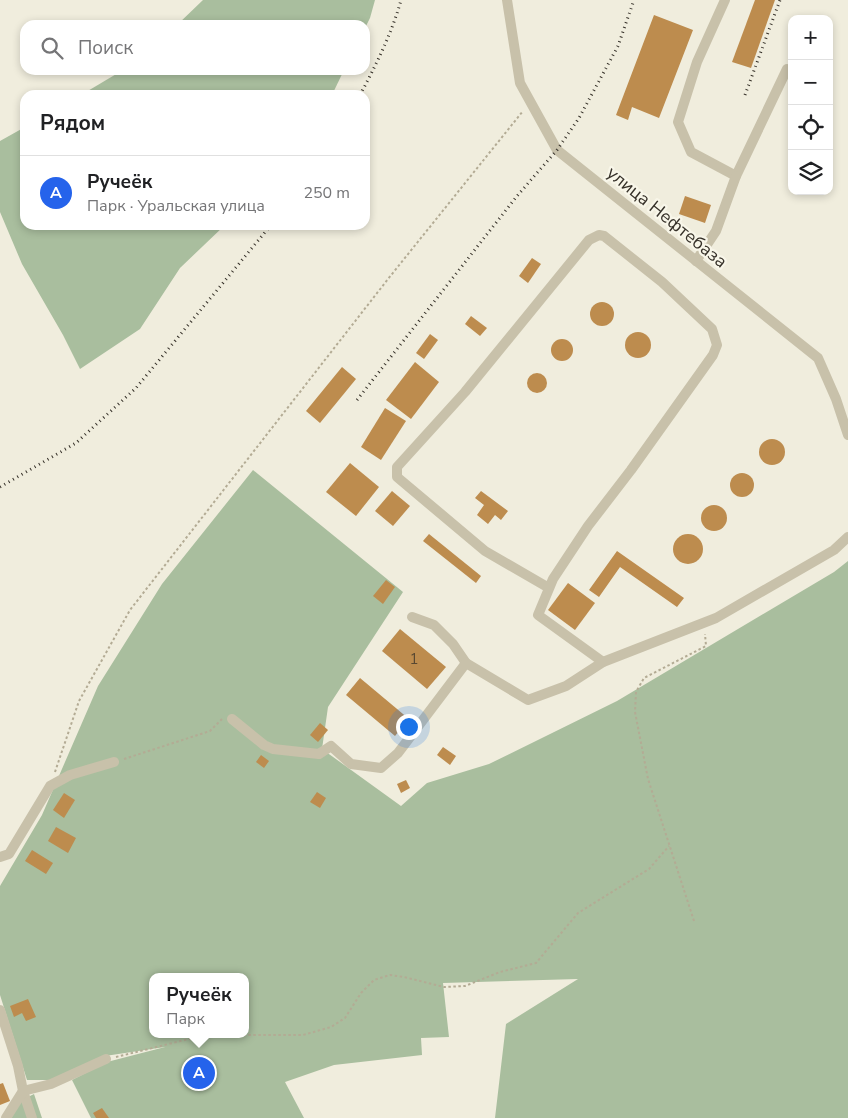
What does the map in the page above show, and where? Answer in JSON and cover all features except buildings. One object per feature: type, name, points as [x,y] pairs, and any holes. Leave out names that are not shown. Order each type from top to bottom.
[{"type":"street","name":"улица Нефтебаза","points":[[507,0],[520,83],[557,150],[818,358],[836,399],[848,435]]},
{"type":"street","points":[[725,0],[697,62],[678,122],[691,152],[736,176]]},
{"type":"street","points":[[696,261],[716,231],[736,176],[787,69]]},
{"type":"street","points":[[549,588],[485,551],[398,477],[397,467],[465,392],[590,240],[599,235],[604,236],[623,250],[662,282],[712,329],[717,345],[713,355],[631,470],[588,526],[549,588],[538,615],[603,662]]},
{"type":"street","points":[[412,617],[434,625],[453,644],[466,663],[528,700],[566,686],[603,662],[716,618],[834,550],[848,538]]},
{"type":"street","points":[[232,719],[264,745],[273,749],[319,754],[331,746],[351,764],[381,768],[398,753],[466,663]]},
{"type":"street","points":[[0,857],[9,854],[50,786],[70,775],[114,762]]},
{"type":"street","points":[[0,1010],[5,1042],[18,1066],[23,1091],[32,1118]]},
{"type":"street","points":[[6,1118],[23,1091],[51,1084],[106,1059]]},
{"type":"path","points":[[50,786],[79,702],[130,610],[381,287],[530,102]]},
{"type":"path","points":[[694,921],[648,779],[634,712],[636,692],[644,678],[706,646],[704,624]]},
{"type":"path","points":[[114,762],[210,731],[222,719],[232,719]]},
{"type":"path","points":[[249,1035],[303,1035],[331,1027],[345,1018],[361,993],[374,980],[390,975],[444,987],[464,986],[500,972],[536,962],[578,913],[649,870],[669,846]]},
{"type":"path","points":[[106,1059],[193,1038]]},
{"type":"green space","points":[[203,0],[375,0],[369,20],[182,20]]},
{"type":"green space","points":[[115,75],[342,75],[334,90],[89,90]]},
{"type":"green space","points":[[20,130],[20,230],[220,230],[180,268],[140,329],[80,369],[63,335],[22,264],[0,212],[0,141]]},
{"type":"green space","points":[[253,470],[403,592],[328,707],[322,749],[401,806],[427,783],[489,764],[617,701],[834,572],[848,561],[848,1118],[495,1118],[506,1024],[578,979],[443,983],[449,1037],[421,1038],[422,1055],[334,1065],[285,1082],[304,1118],[91,1118],[72,1080],[107,1062],[165,1047],[105,1056],[51,1080],[27,1080],[0,995],[0,886],[42,815],[98,686],[162,584]]},
{"type":"green space","points":[[34,1094],[42,1118],[10,1118],[22,1100]]},
{"type":"railway","points":[[363,90],[383,49],[401,0]]},
{"type":"railway","points":[[357,400],[517,196],[557,150],[579,118],[618,46],[634,0]]},
{"type":"railway","points":[[745,95],[780,0]]},
{"type":"railway","points":[[0,487],[76,443],[136,388],[267,230]]},
{"type":"place","name":"Ручеёк","points":[[199,1073]]}]
